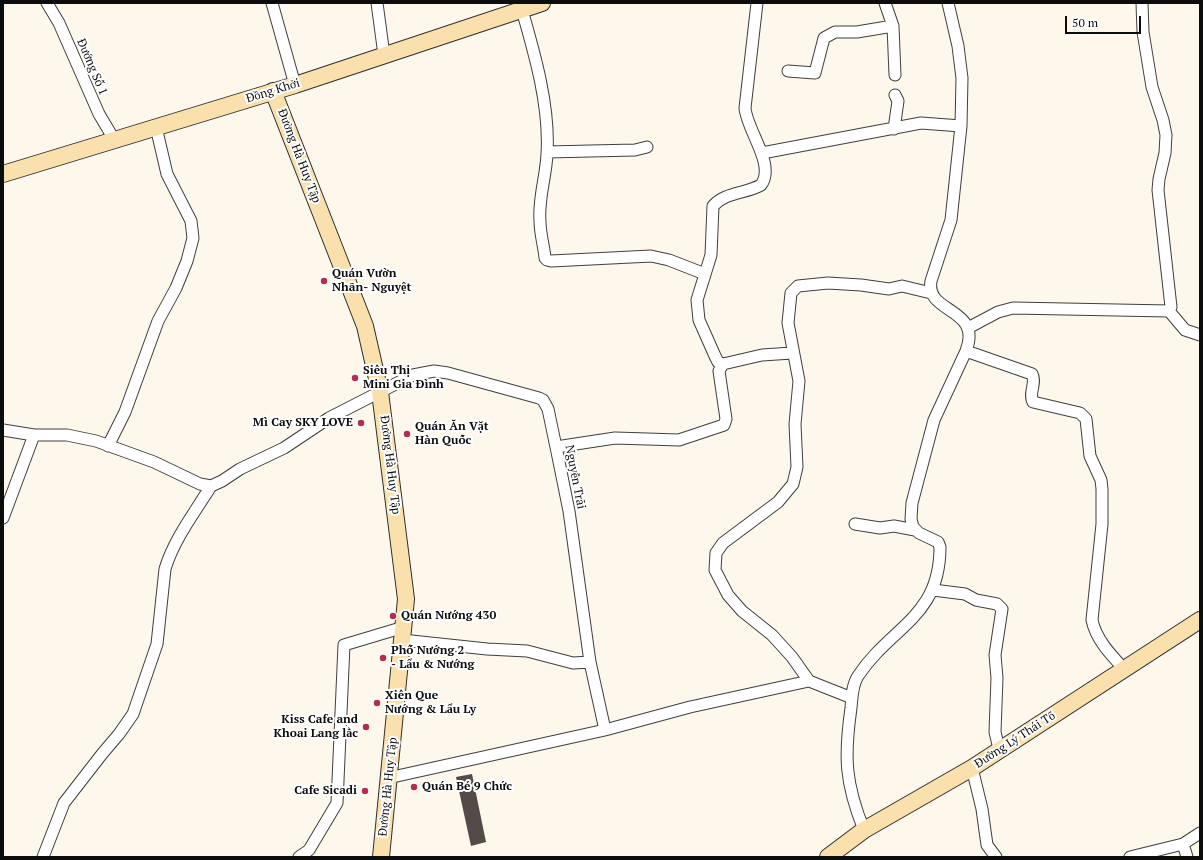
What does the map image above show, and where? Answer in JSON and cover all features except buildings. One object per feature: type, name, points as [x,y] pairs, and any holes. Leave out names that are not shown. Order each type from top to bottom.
[{"type":"street","name":"Đướng Số 1","points":[[47,3],[59,23],[99,114],[115,141]]},
{"type":"street","points":[[272,3],[295,85]]},
{"type":"street","points":[[377,3],[384,55]]},
{"type":"street","name":"Đồng Khởi","points":[[3,174],[295,85],[542,3]]},
{"type":"street","points":[[757,3],[745,108],[748,122],[762,153],[766,174],[761,185],[724,197],[713,206],[711,255],[697,300],[699,320],[718,362],[723,364],[762,355],[792,353]]},
{"type":"street","points":[[885,3],[893,26],[895,75]]},
{"type":"street","points":[[931,293],[931,281],[951,220],[961,126],[962,78],[958,46],[948,3]]},
{"type":"street","points":[[1142,3],[1143,32],[1152,87],[1163,120],[1166,135],[1165,153],[1158,190],[1171,306],[1170,311],[1185,330],[1200,335]]},
{"type":"street","points":[[522,10],[537,65],[544,107],[547,152],[540,221],[545,258],[547,260],[651,256],[668,260],[705,274]]},
{"type":"street","points":[[788,71],[815,74],[824,38],[835,32],[857,32],[893,26]]},
{"type":"street","name":"Đường Hà Huy Tập","points":[[273,91],[365,326],[380,392],[406,599],[381,857]]},
{"type":"street","points":[[894,129],[898,101],[895,95]]},
{"type":"street","points":[[762,153],[921,124],[961,126]]},
{"type":"street","points":[[108,446],[131,399],[158,321],[188,261],[193,238],[191,221],[167,174],[156,127]]},
{"type":"street","points":[[547,152],[635,150],[647,147]]},
{"type":"street","points":[[852,698],[809,681],[792,657],[772,635],[742,611],[728,595],[715,570],[716,553],[723,543],[778,502],[793,484],[797,467],[795,424],[799,381],[792,353],[788,323],[791,293],[798,286],[828,283],[861,285],[889,289],[902,286],[931,293],[942,305],[964,321],[968,328],[970,340],[966,352],[934,420],[918,475],[910,513],[915,530]]},
{"type":"street","points":[[968,328],[998,312],[1013,308],[1170,311]]},
{"type":"street","points":[[966,352],[1032,374],[1034,378],[1031,397],[1033,402],[1080,413],[1086,419],[1090,456],[1101,480],[1102,489],[1102,524],[1092,620],[1102,642],[1125,670]]},
{"type":"street","points":[[556,447],[615,438],[678,440],[724,425],[726,419],[719,371],[723,364]]},
{"type":"street","name":"Nguyễn Trãi","points":[[211,486],[222,481],[240,469],[268,457],[329,418],[413,375],[434,371],[543,400],[548,409],[569,511],[590,662],[605,730]]},
{"type":"street","points":[[3,430],[34,435],[67,435],[96,441],[129,452],[200,484],[211,486],[175,544],[168,559],[164,575],[157,644],[133,714],[64,803],[43,857]]},
{"type":"street","points":[[3,518],[34,435]]},
{"type":"street","points":[[855,524],[880,528],[894,526],[915,530],[935,541],[940,547],[937,577],[933,590],[923,607],[870,660],[854,682],[846,745],[847,766],[853,801],[864,830]]},
{"type":"street","points":[[933,590],[965,594],[976,600],[997,604],[1002,609],[994,655],[997,678],[995,732],[999,749]]},
{"type":"street","name":"Đường Lý Thái Tổ","points":[[828,857],[864,830],[972,768],[999,749],[1125,670],[1200,620]]},
{"type":"street","points":[[299,857],[309,850],[337,803],[344,645],[403,634],[487,649],[527,651],[573,663],[590,662]]},
{"type":"street","points":[[388,778],[605,730],[690,707],[809,681]]},
{"type":"street","points":[[972,768],[982,809],[987,845],[996,857]]},
{"type":"street","points":[[1130,857],[1183,844],[1200,833]]},
{"type":"street","points":[[1183,844],[1187,857]]},
{"type":"place","name":"Quán Vườn Nhãn- Nguyệt","points":[[324,281]]},
{"type":"place","name":"Siêu Thị Mini Gia Đình","points":[[355,378]]},
{"type":"place","name":"Mì Cay SKY LOVE","points":[[361,423]]},
{"type":"place","name":"Quán Ăn Vặt Hàn Quốc","points":[[407,434]]},
{"type":"place","name":"Quán Nướng 430","points":[[393,616]]},
{"type":"place","name":"Phố Nướng 2 - Lẩu & Nướng","points":[[383,658]]},
{"type":"place","name":"Xiên Que Nướng & Lẩu Ly","points":[[377,703]]},
{"type":"place","name":"Kiss Cafe and Khoai Lang lằc","points":[[366,727]]},
{"type":"place","name":"Quán Bé 9 Chức","points":[[414,787]]},
{"type":"place","name":"Cafe Sicadi","points":[[365,791]]}]
